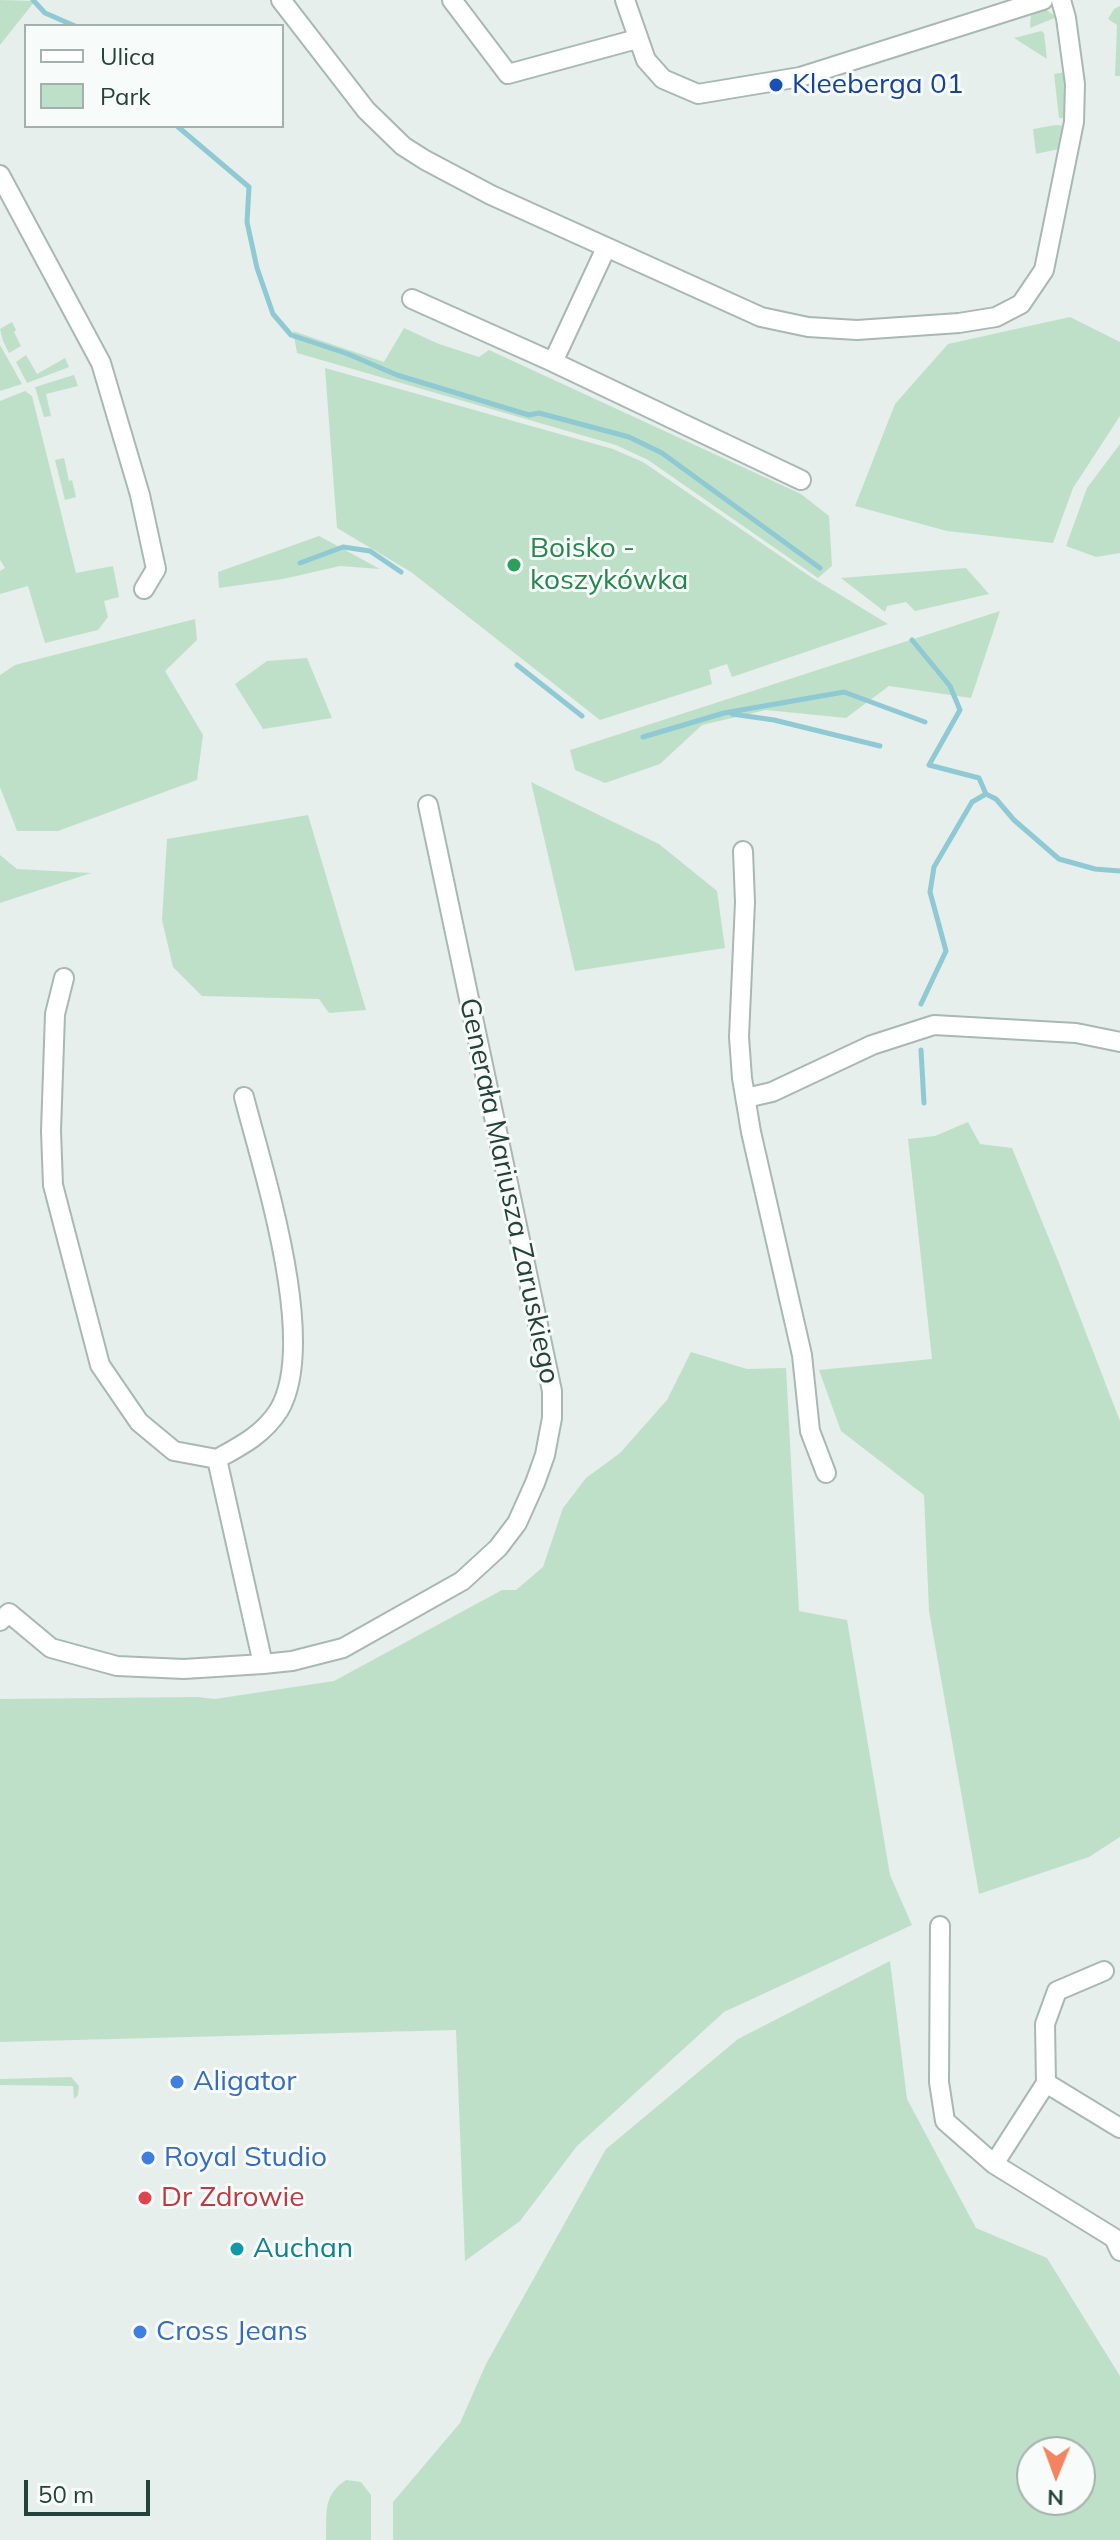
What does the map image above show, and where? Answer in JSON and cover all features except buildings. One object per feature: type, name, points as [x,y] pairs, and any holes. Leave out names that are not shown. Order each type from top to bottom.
[{"type":"street","points":[[281,0],[366,110],[403,146],[454,177],[761,317],[808,327],[857,330],[959,323],[996,317],[1021,304],[1044,270],[1074,122],[1075,84],[1061,0]]},
{"type":"street","points":[[452,0],[508,74],[637,39]]},
{"type":"street","points":[[625,0],[646,60],[663,79],[698,94],[800,77],[1043,0]]},
{"type":"street","points":[[0,175],[101,363],[140,495],[156,569],[144,589]]},
{"type":"street","points":[[553,362],[606,248]]},
{"type":"street","points":[[412,299],[801,480]]},
{"type":"street","name":"Generała Mariusza Zaruskiego","points":[[3,1612],[51,1648],[117,1666],[184,1669],[292,1661],[343,1648],[462,1581],[498,1548],[517,1523],[540,1469],[552,1418],[552,1391],[428,805]]},
{"type":"street","points":[[743,851],[745,902],[739,1037],[746,1098],[802,1355],[810,1431],[826,1473]]},
{"type":"street","points":[[64,978],[55,1014],[51,1131],[53,1185],[100,1365],[139,1422],[174,1451],[217,1459],[248,1442],[265,1428],[279,1409],[288,1389],[293,1359],[282,1243],[244,1097]]},
{"type":"street","points":[[746,1098],[772,1092],[872,1045],[934,1025],[1076,1033],[1120,1042]]},
{"type":"street","points":[[217,1459],[263,1664]]},
{"type":"street","points":[[940,1926],[939,2082],[945,2121],[994,2164],[1114,2238],[1120,2251]]},
{"type":"street","points":[[994,2164],[1046,2083],[1045,2024],[1057,1991],[1104,1971]]},
{"type":"street","points":[[1046,2083],[1120,2128]]},
{"type":"green space","points":[[0,0],[35,1],[0,45]]},
{"type":"green space","points":[[1120,6],[1120,76],[1115,76],[1117,25],[1108,19]]},
{"type":"green space","points":[[1045,9],[1057,17],[1030,28],[1031,13]]},
{"type":"green space","points":[[1041,31],[1044,33],[1047,59],[1014,38]]},
{"type":"green space","points":[[1066,72],[1072,119],[1059,118],[1054,74]]},
{"type":"green space","points":[[1068,126],[1059,149],[1036,154],[1033,129]]},
{"type":"green space","points":[[1070,317],[1120,342],[1120,416],[1073,488],[1053,543],[947,531],[855,506],[895,404],[948,344]]},
{"type":"green space","points":[[12,322],[21,346],[9,353],[0,329]]},
{"type":"green space","points":[[404,328],[479,357],[489,350],[801,494],[829,516],[832,566],[818,578],[648,460],[616,445],[297,353],[293,331],[384,362]]},
{"type":"green space","points":[[0,345],[22,384],[0,391]]},
{"type":"green space","points":[[26,355],[37,374],[65,358],[69,367],[27,383],[16,362]]},
{"type":"green space","points":[[325,368],[613,449],[643,462],[811,577],[888,624],[732,677],[727,664],[709,670],[712,684],[600,720],[411,572],[337,528]]},
{"type":"green space","points":[[74,375],[78,386],[46,394],[51,416],[44,417],[35,387]]},
{"type":"green space","points":[[25,391],[32,396],[76,573],[113,566],[119,597],[104,601],[108,617],[98,630],[45,643],[28,586],[0,594],[0,571],[5,568],[0,560],[0,401]]},
{"type":"green space","points":[[1120,444],[1120,553],[1096,557],[1066,546],[1087,488]]},
{"type":"green space","points":[[64,458],[76,497],[65,500],[55,460]]},
{"type":"green space","points":[[319,536],[380,569],[340,566],[283,579],[219,588],[218,572]]},
{"type":"green space","points":[[966,568],[989,594],[915,611],[906,602],[887,606],[885,612],[841,578]]},
{"type":"green space","points":[[1000,611],[971,698],[889,686],[846,718],[766,710],[702,725],[660,764],[605,783],[575,770],[570,750]]},
{"type":"green space","points":[[195,619],[197,640],[165,671],[203,735],[197,780],[58,831],[17,831],[0,787],[0,675],[15,665]]},
{"type":"green space","points":[[307,658],[332,718],[263,729],[235,684],[267,661]]},
{"type":"green space","points":[[531,782],[659,844],[717,891],[725,948],[575,971]]},
{"type":"green space","points":[[308,815],[366,1010],[329,1013],[319,999],[202,996],[173,967],[162,920],[167,839]]},
{"type":"green space","points":[[0,855],[17,869],[91,873],[0,903]]},
{"type":"green space","points":[[968,1122],[980,1144],[1012,1148],[1120,1421],[1120,1837],[1089,1857],[979,1894],[929,1611],[924,1495],[841,1431],[819,1370],[932,1359],[908,1139],[935,1136]]},
{"type":"green space","points":[[691,1352],[747,1369],[786,1368],[799,1611],[847,1620],[890,1875],[912,1925],[724,2012],[577,2146],[520,2221],[465,2261],[456,2030],[0,2042],[0,1699],[215,1699],[334,1681],[502,1590],[516,1590],[543,1567],[563,1508],[586,1478],[620,1453],[667,1400]]},
{"type":"green space","points":[[890,1961],[907,2099],[976,2228],[1047,2258],[1120,2376],[1120,2540],[393,2540],[393,2502],[460,2423],[486,2364],[606,2149],[738,2039]]},
{"type":"green space","points":[[71,2077],[79,2086],[74,2099],[73,2086],[0,2085],[0,2079]]},
{"type":"green space","points":[[346,2480],[361,2482],[371,2495],[371,2540],[326,2540],[329,2499]]},
{"type":"waterway","points":[[33,0],[45,13],[70,24]]},
{"type":"waterway","points":[[179,128],[249,187],[247,222],[257,268],[273,314],[291,335],[397,375],[529,415],[539,413],[629,437],[662,453],[820,568]]},
{"type":"waterway","points":[[300,563],[343,547],[370,551],[401,572]]},
{"type":"waterway","points":[[912,640],[950,686],[960,710],[929,765],[979,778],[986,794],[996,799],[1014,820],[1059,859],[1095,869],[1120,871]]},
{"type":"waterway","points":[[517,665],[582,716]]},
{"type":"waterway","points":[[643,737],[724,713],[844,692],[925,722]]},
{"type":"waterway","points":[[732,714],[774,720],[880,746]]},
{"type":"waterway","points":[[921,1004],[946,951],[930,892],[934,867],[972,802],[986,794]]},
{"type":"waterway","points":[[921,1050],[924,1103]]},
{"type":"place","name":"Kleeberga 01","points":[[776,85]]},
{"type":"place","name":"Boisko - koszykówka","points":[[514,565]]},
{"type":"place","name":"Aligator","points":[[177,2082]]},
{"type":"place","name":"Royal Studio","points":[[148,2158]]},
{"type":"place","name":"Dr Zdrowie","points":[[145,2198]]},
{"type":"place","name":"Auchan","points":[[237,2249]]},
{"type":"place","name":"Cross Jeans","points":[[140,2332]]}]
